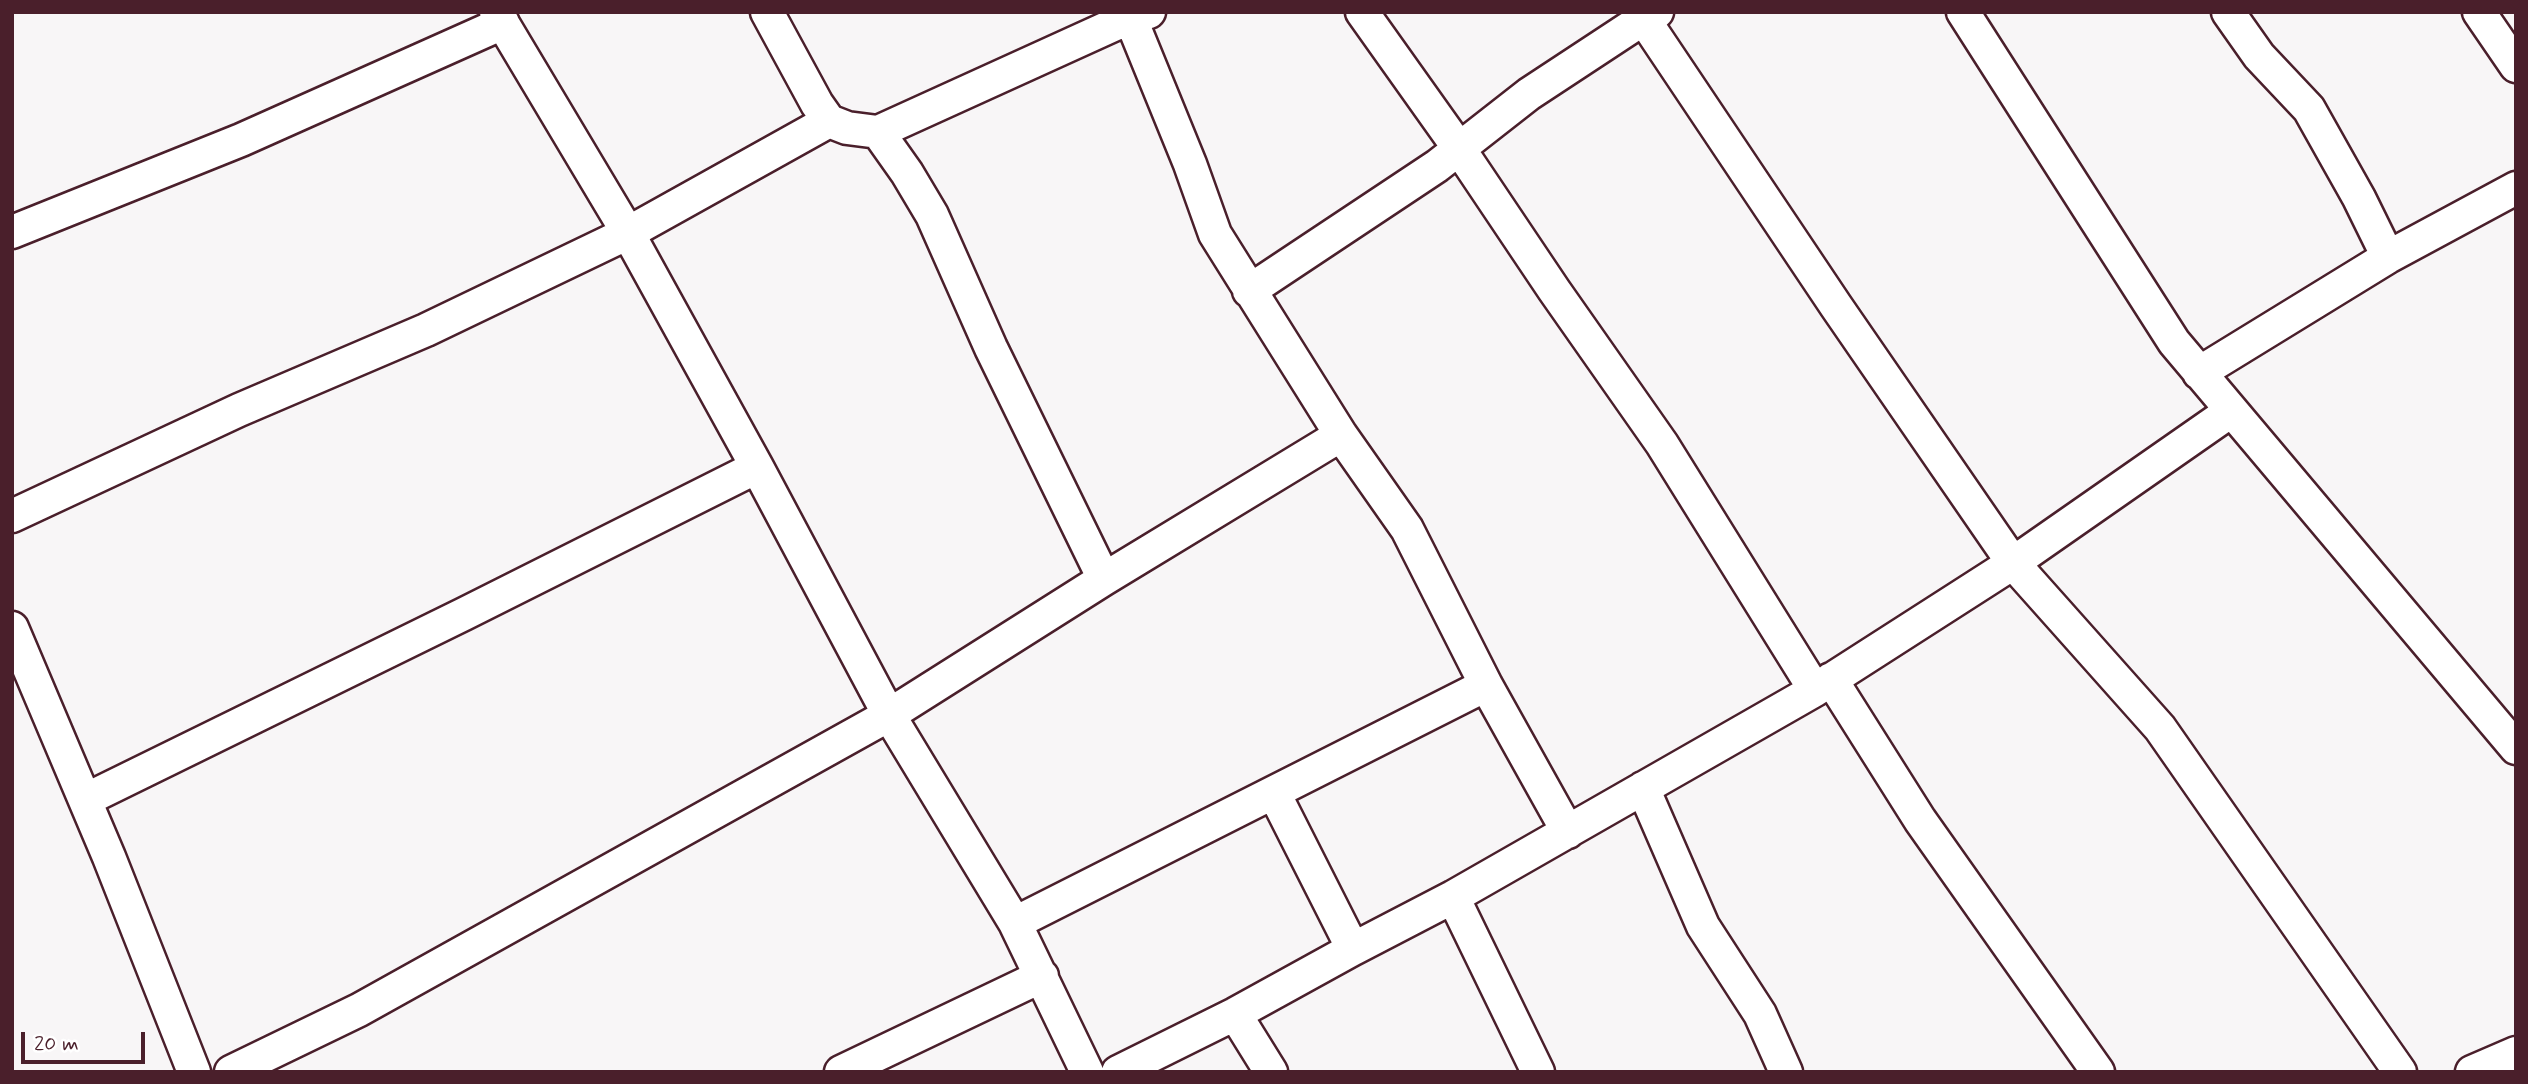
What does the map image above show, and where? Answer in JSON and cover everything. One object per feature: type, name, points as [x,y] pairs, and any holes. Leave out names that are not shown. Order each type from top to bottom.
[{"type":"street","points":[[767,12],[829,121],[847,128],[878,132],[1136,14],[1215,234],[1341,435],[1407,529],[1486,685],[1568,832]]},
{"type":"street","points":[[1362,12],[1662,444],[1823,684],[2098,1072]]},
{"type":"street","points":[[1964,12],[2174,342],[2516,748]]},
{"type":"street","points":[[2228,12],[2259,56],[2317,120],[2388,257]]},
{"type":"street","points":[[2479,12],[2516,66]]},
{"type":"street","points":[[1249,291],[1437,166],[1458,147],[1530,94],[1646,14],[2013,563],[2160,728],[2400,1072]]},
{"type":"street","points":[[12,232],[241,140],[499,18],[628,233],[889,715],[1015,923],[1087,1072]]},
{"type":"street","points":[[12,516],[239,410],[426,330],[628,233],[829,121]]},
{"type":"street","points":[[878,132],[932,215],[991,348],[1104,579]]},
{"type":"street","points":[[2199,373],[2388,257],[2516,188]]},
{"type":"street","points":[[1118,1072],[1235,1014],[1452,897],[1823,684],[2013,563],[2231,411]]},
{"type":"street","points":[[231,1072],[359,1010],[889,715],[1104,579],[1341,435]]},
{"type":"street","points":[[85,800],[757,467]]},
{"type":"street","points":[[12,628],[85,800],[194,1072]]},
{"type":"street","points":[[1015,923],[1486,685]]},
{"type":"street","points":[[1643,788],[1703,926],[1760,1014],[1786,1072]]},
{"type":"street","points":[[1274,793],[1353,948]]},
{"type":"street","points":[[1452,897],[1538,1072]]},
{"type":"street","points":[[841,1072],[1042,976]]},
{"type":"street","points":[[1235,1014],[1271,1072]]},
{"type":"street","points":[[2472,1072],[2516,1053]]}]
